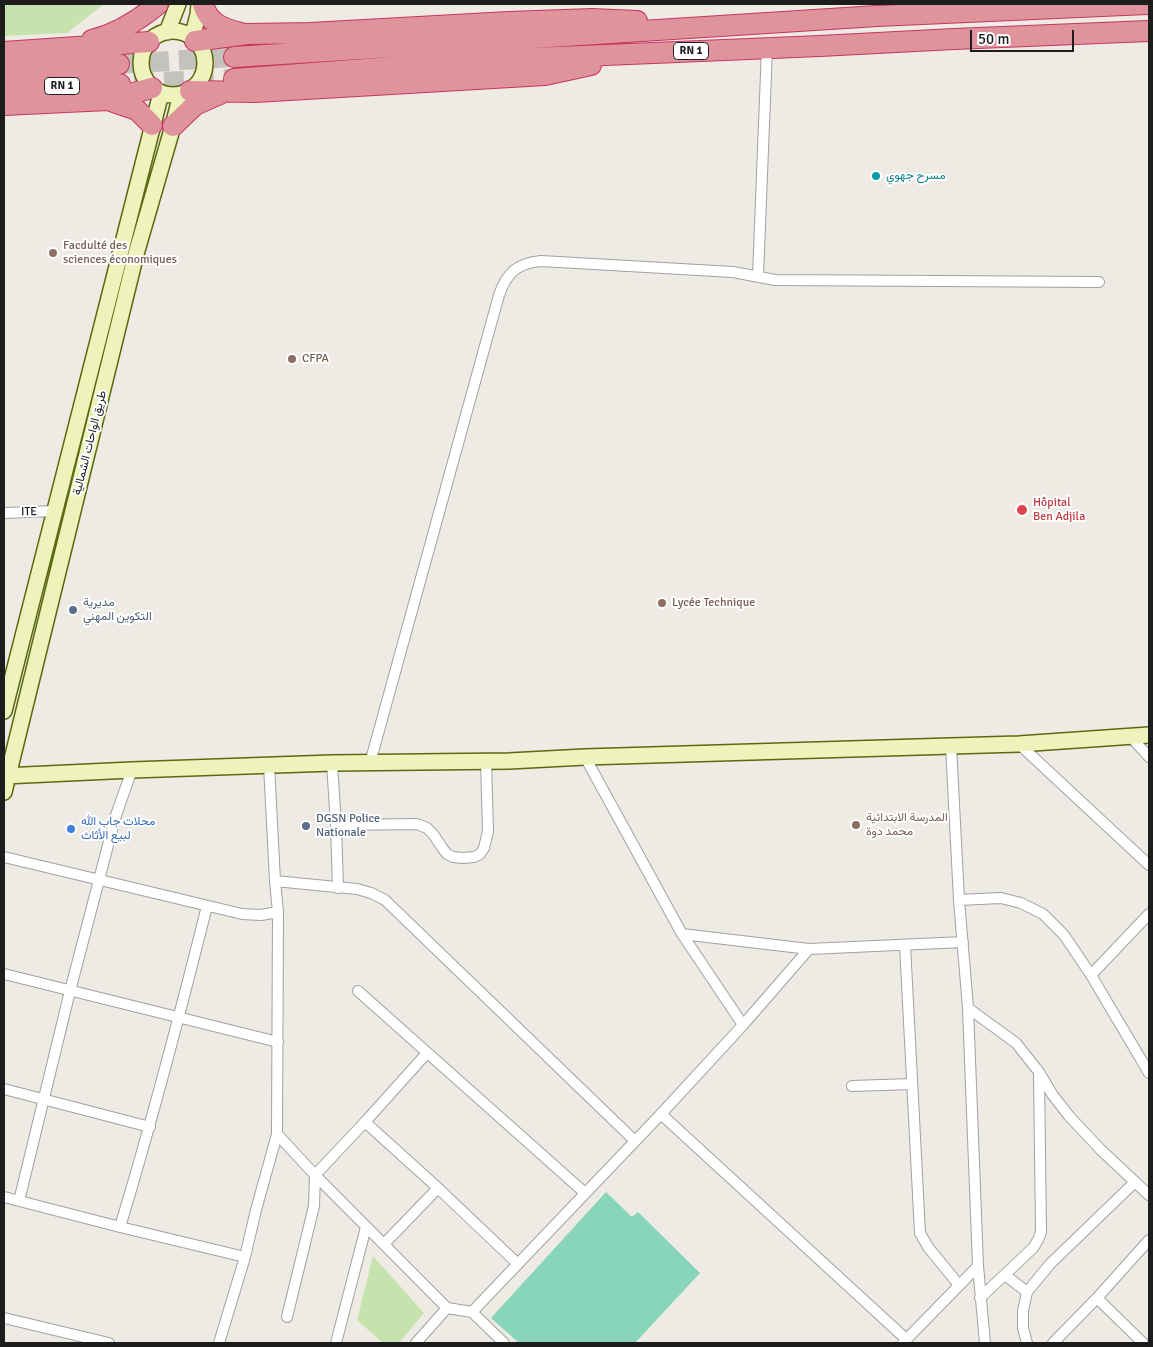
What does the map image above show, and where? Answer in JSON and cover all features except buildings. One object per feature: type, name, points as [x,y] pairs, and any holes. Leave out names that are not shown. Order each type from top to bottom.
[{"type":"highway","points":[[70,47],[110,34],[135,22],[158,4]]},
{"type":"highway","points":[[203,4],[205,12],[225,29],[248,34]]},
{"type":"highway","name":"RN 1","points":[[234,57],[877,16],[1147,4]]},
{"type":"highway","points":[[194,39],[248,34],[592,19],[661,23],[680,29]]},
{"type":"highway","name":"RN 1","points":[[231,85],[486,60],[1149,31]]},
{"type":"highway","points":[[4,52],[149,42]]},
{"type":"highway","name":"RN 1","points":[[4,69],[119,64]]},
{"type":"highway","points":[[185,93],[231,85]]},
{"type":"highway","points":[[174,126],[196,105],[231,85]]},
{"type":"highway","name":"RN 1","points":[[4,89],[114,92]]},
{"type":"highway","points":[[4,105],[114,92],[156,91]]},
{"type":"highway","points":[[114,92],[152,125]]},
{"type":"main road","points":[[167,32],[178,4]]},
{"type":"main road","points":[[194,39],[199,4]]},
{"type":"main road","points":[[167,32],[180,32],[194,39],[201,48],[205,67],[197,84],[185,93],[167,95],[156,91],[142,74],[141,57],[149,42],[160,34],[167,32]]},
{"type":"main road","name":"طريق الواحات الشمالية","points":[[4,711],[133,203],[152,125],[156,91]]},
{"type":"main road","name":"طريق الواحات الشمالية","points":[[4,792],[6,776],[136,254],[185,93]]},
{"type":"main road","points":[[6,776],[332,763],[486,761],[1019,744],[1149,735]]},
{"type":"street","points":[[758,276],[767,48]]},
{"type":"street","points":[[370,763],[486,337],[503,284],[519,266],[530,262],[542,261],[733,272],[775,280],[1099,282]]},
{"type":"street","name":"ITE","points":[[4,512],[54,511]]},
{"type":"street","points":[[1130,736],[1149,757]]},
{"type":"street","points":[[1019,744],[1149,865]]},
{"type":"street","points":[[951,746],[959,900],[968,1008],[978,1266],[985,1343]]},
{"type":"street","points":[[585,757],[682,934],[743,1025]]},
{"type":"street","points":[[336,825],[418,824],[427,828],[446,854],[453,857],[474,857],[480,854],[484,848],[488,831],[486,761]]},
{"type":"street","points":[[332,763],[338,888]]},
{"type":"street","points":[[219,1343],[245,1257],[277,1134],[278,912],[269,766]]},
{"type":"street","points":[[20,1201],[70,991],[115,818],[132,770]]},
{"type":"street","points":[[4,857],[254,916],[278,912]]},
{"type":"street","points":[[275,881],[357,889],[386,900],[635,1141]]},
{"type":"street","points":[[959,900],[1000,898],[1021,903],[1043,914],[1064,935],[1091,975],[1149,1073]]},
{"type":"street","points":[[120,1227],[180,1017],[207,906]]},
{"type":"street","points":[[1091,975],[1149,914]]},
{"type":"street","points":[[682,934],[809,949],[963,942]]},
{"type":"street","points":[[904,945],[920,1233],[928,1247],[959,1285]]},
{"type":"street","points":[[472,1312],[661,1114],[743,1025],[809,949]]},
{"type":"street","points":[[4,974],[278,1042]]},
{"type":"street","points":[[358,991],[585,1193]]},
{"type":"street","points":[[968,1008],[1016,1043],[1039,1072],[1052,1094],[1069,1116],[1101,1150],[1149,1195]]},
{"type":"street","points":[[287,1317],[314,1206],[314,1175],[428,1053]]},
{"type":"street","points":[[980,1298],[1033,1248],[1041,1232],[1039,1072]]},
{"type":"street","points":[[852,1086],[912,1084]]},
{"type":"street","points":[[4,1089],[150,1127]]},
{"type":"street","points":[[661,1114],[904,1341],[978,1266]]},
{"type":"street","points":[[365,1122],[518,1264]]},
{"type":"street","points":[[277,1134],[314,1175],[447,1308],[472,1312],[504,1343]]},
{"type":"street","points":[[1028,1343],[1023,1328],[1022,1311],[1027,1292],[1050,1264],[1135,1182]]},
{"type":"street","points":[[384,1244],[438,1188]]},
{"type":"street","points":[[4,1197],[245,1257]]},
{"type":"street","points":[[336,1343],[366,1227]]},
{"type":"street","points":[[1053,1343],[1097,1298],[1149,1240]]},
{"type":"street","points":[[1005,1275],[1027,1292]]},
{"type":"street","points":[[1097,1298],[1144,1343]]},
{"type":"street","points":[[416,1343],[447,1308]]},
{"type":"street","points":[[4,1318],[109,1343]]},
{"type":"green space","points":[[4,4],[104,4],[67,33],[4,36]]},
{"type":"green space","points":[[606,1192],[632,1217],[638,1212],[700,1273],[635,1343],[519,1343],[491,1318]]},
{"type":"green space","points":[[373,1256],[424,1313],[399,1343],[383,1343],[357,1320]]},
{"type":"tunnel","points":[[119,64],[234,57]]},
{"type":"tunnel","points":[[134,83],[234,79]]},
{"type":"place","name":"مسرح جهوي","points":[[876,176]]},
{"type":"place","name":"Facdulté des sciences économiques","points":[[53,253]]},
{"type":"place","name":"CFPA","points":[[292,359]]},
{"type":"place","name":"Hôpital Ben Adjila","points":[[1022,510]]},
{"type":"place","name":"Lycée Technique","points":[[662,603]]},
{"type":"place","name":"مديرية التكوين المهني","points":[[73,610]]},
{"type":"place","name":"المدرسة الابتدائية محمد دوة","points":[[856,825]]},
{"type":"place","name":"DGSN Police Nationale","points":[[306,826]]},
{"type":"place","name":"محلات جاب الله لبيع الأثاث","points":[[71,829]]}]
